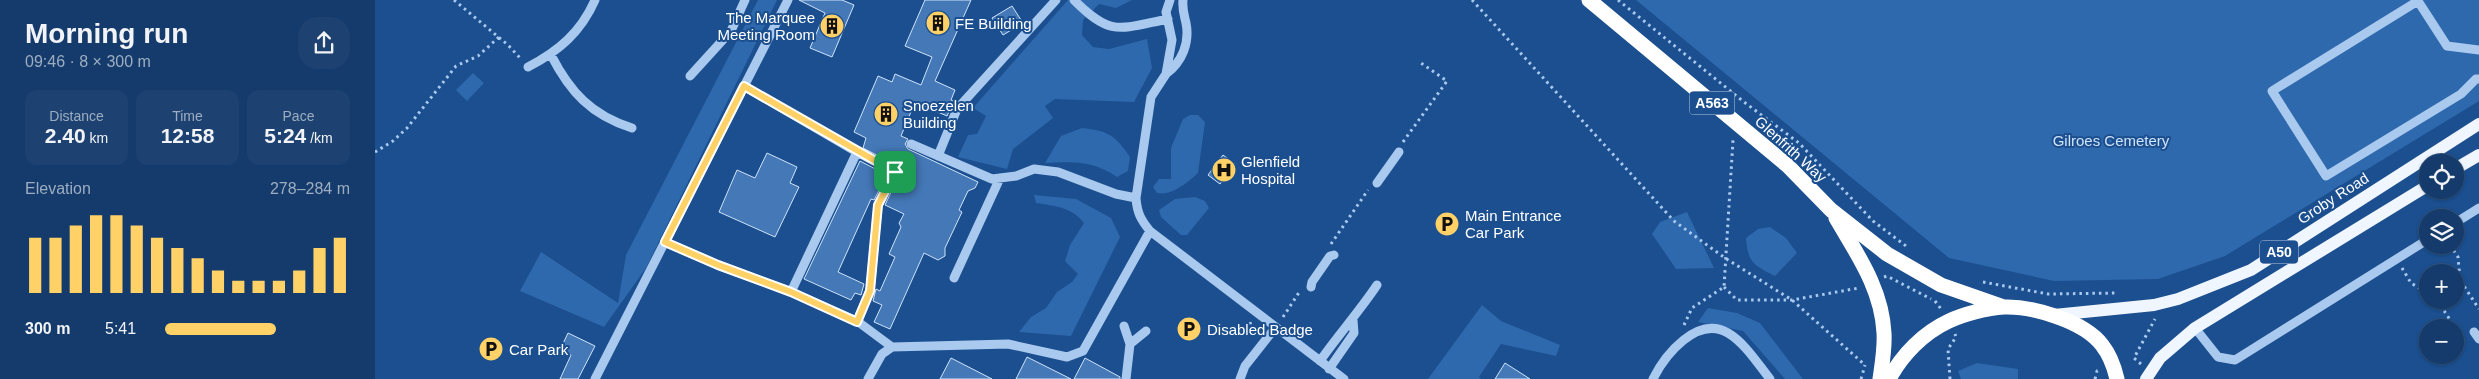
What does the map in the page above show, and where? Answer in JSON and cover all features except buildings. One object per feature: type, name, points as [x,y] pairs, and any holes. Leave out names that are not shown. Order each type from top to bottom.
[{"type":"highway","name":"Glenfrith Way","points":[[1589,0],[1788,166],[1831,210],[1887,254],[1941,286],[2004,307]]},
{"type":"highway","name":"Glenfrith Way","points":[[1831,210],[1866,285],[1884,333],[1881,379]]},
{"type":"highway","name":"A50","points":[[1889,379],[1903,357],[1922,338],[1937,328],[1949,321],[1974,313],[2004,307],[2053,315],[2080,327],[2101,343],[2110,358],[2117,379]]},
{"type":"main road","name":"Groby Road","points":[[2053,315],[2155,305],[2178,299],[2251,270],[2479,124]]},
{"type":"main road","points":[[2464,164],[2479,155]]},
{"type":"main road","name":"A50","points":[[2148,375],[2176,342],[2195,328],[2419,191]]},
{"type":"street","points":[[528,67],[551,55],[571,38],[588,16],[595,0]]},
{"type":"street","points":[[690,76],[731,31],[745,0]]},
{"type":"street","points":[[595,379],[788,0]]},
{"type":"street","points":[[938,156],[957,109],[1056,0]]},
{"type":"street","points":[[1074,0],[1095,20],[1107,26],[1128,27],[1168,19]]},
{"type":"street","points":[[1166,74],[1172,40],[1167,12],[1170,0]]},
{"type":"street","points":[[1183,0],[1182,10],[1187,24],[1185,49],[1178,65],[1166,74],[1151,98],[1136,198],[1136,208],[1141,220],[1151,231],[1319,362],[1344,379]]},
{"type":"street","points":[[2479,50],[2447,46],[2418,1],[2272,91],[2326,176],[2461,94],[2476,79],[2479,79]]},
{"type":"street","points":[[551,55],[564,80],[578,96],[611,122],[632,128]]},
{"type":"street","points":[[744,86],[895,172],[878,205],[870,291],[857,322]]},
{"type":"street","points":[[911,144],[992,179],[1016,176],[1034,169],[1058,172],[1116,194],[1136,198]]},
{"type":"street","points":[[791,292],[857,152]]},
{"type":"street","points":[[1377,183],[1399,152]]},
{"type":"street","points":[[953,278],[1000,178]]},
{"type":"street","points":[[2464,217],[2479,208]]},
{"type":"street","points":[[868,379],[882,354],[891,347],[1008,344],[1067,357],[1083,351],[1151,231]]},
{"type":"street","points":[[665,242],[718,265],[791,292],[857,322],[891,347]]},
{"type":"street","points":[[2195,328],[2218,358],[2235,360],[2419,245]]},
{"type":"street","points":[[1311,286],[1329,256],[1334,255]]},
{"type":"street","points":[[1319,362],[1342,329],[1353,320],[1377,285]]},
{"type":"street","points":[[1329,369],[1354,333],[1353,320]]},
{"type":"street","points":[[1125,326],[1129,344],[1126,379]]},
{"type":"street","points":[[1240,379],[1245,366],[1275,328]]},
{"type":"street","points":[[1653,379],[1672,350],[1690,336],[1709,329],[1727,332],[1738,341],[1770,379]]},
{"type":"street","points":[[1129,344],[1146,331]]},
{"type":"path","points":[[454,0],[499,37],[528,67]]},
{"type":"path","points":[[1472,0],[1674,221],[1725,258],[1792,300],[1865,365]]},
{"type":"path","points":[[1618,0],[1744,102],[1799,143],[1873,221],[1909,248]]},
{"type":"path","points":[[375,152],[393,141],[407,128],[456,66],[478,56],[499,37]]},
{"type":"path","points":[[1734,121],[1724,287],[1737,300],[1792,300],[1866,285],[1887,276],[1935,301],[1941,286]]},
{"type":"path","points":[[2455,254],[2460,280],[2479,309]]},
{"type":"path","points":[[2397,259],[2411,282],[2419,288]]},
{"type":"path","points":[[1976,280],[2048,294],[2122,293]]},
{"type":"path","points":[[1863,296],[1866,285]]},
{"type":"path","points":[[1672,350],[1692,308],[1724,287]]},
{"type":"path","points":[[2148,375],[2134,358],[2155,319],[2155,305]]},
{"type":"path","points":[[2443,309],[2463,339],[2477,335]]},
{"type":"path","points":[[1861,379],[1867,355]]},
{"type":"green space","points":[[758,0],[777,0],[646,268],[604,327],[520,291],[541,252],[618,303],[626,255]]},
{"type":"green space","points":[[1068,0],[1132,0],[1116,8],[1099,4],[1083,20],[1082,35],[1093,47],[1109,49],[1147,39],[1152,68],[1134,102],[1055,99],[1045,106],[1053,118],[1013,149],[1007,169],[958,157],[968,135],[977,134],[986,116],[973,108]]},
{"type":"green space","name":"Gilroes Cemetery","points":[[1636,0],[2479,0],[2479,101],[2225,256],[2158,279],[2054,281],[1949,258]]},
{"type":"green space","points":[[473,73],[484,83],[467,101],[456,90]]},
{"type":"green space","points":[[1190,115],[1198,115],[1205,122],[1198,173],[1174,191],[1157,193],[1153,187],[1159,179],[1171,179],[1171,148],[1183,119]]},
{"type":"green space","points":[[1082,128],[1111,135],[1130,157],[1128,171],[1117,177],[1108,171],[1082,163],[1045,163],[1061,136]]},
{"type":"green space","points":[[1034,195],[1076,199],[1111,218],[1120,237],[1071,336],[1019,332],[1031,317],[1046,308],[1057,292],[1072,282],[1078,274],[1065,261],[1070,245],[1084,223],[1069,210],[1036,203]]},
{"type":"green space","points":[[1195,197],[1205,201],[1209,208],[1187,235],[1181,235],[1161,217],[1159,210],[1175,199]]},
{"type":"green space","points":[[1687,212],[1714,268],[1676,269],[1652,234],[1660,222]]},
{"type":"green space","points":[[1770,227],[1786,238],[1797,253],[1775,276],[1761,269],[1753,262],[1748,253],[1746,238],[1758,229]]},
{"type":"green space","points":[[1482,305],[1501,321],[1560,345],[1556,356],[1501,344],[1479,377],[1481,379],[1428,379]]},
{"type":"green space","points":[[1708,308],[1737,313],[1760,323],[1803,379],[1785,379],[1743,331],[1698,322]]},
{"type":"green space","points":[[1977,363],[2018,369],[2018,379],[1961,379],[1958,371]]},
{"type":"place","name":"FE Building","points":[[938,23]]},
{"type":"place","name":"The Marquee Meeting Room","points":[[832,26]]},
{"type":"place","name":"Snoezelen Building","points":[[886,114]]},
{"type":"place","name":"Glenfield Hospital","points":[[1224,170]]},
{"type":"place","name":"Main Entrance Car Park","points":[[1447,224]]},
{"type":"place","name":"Disabled Badge","points":[[1189,329]]},
{"type":"place","name":"Car Park","points":[[491,349]]},
{"type":"route","points":[[744,86],[895,172],[878,205],[870,291],[857,322],[791,292],[718,265],[665,242],[744,86]]}]
